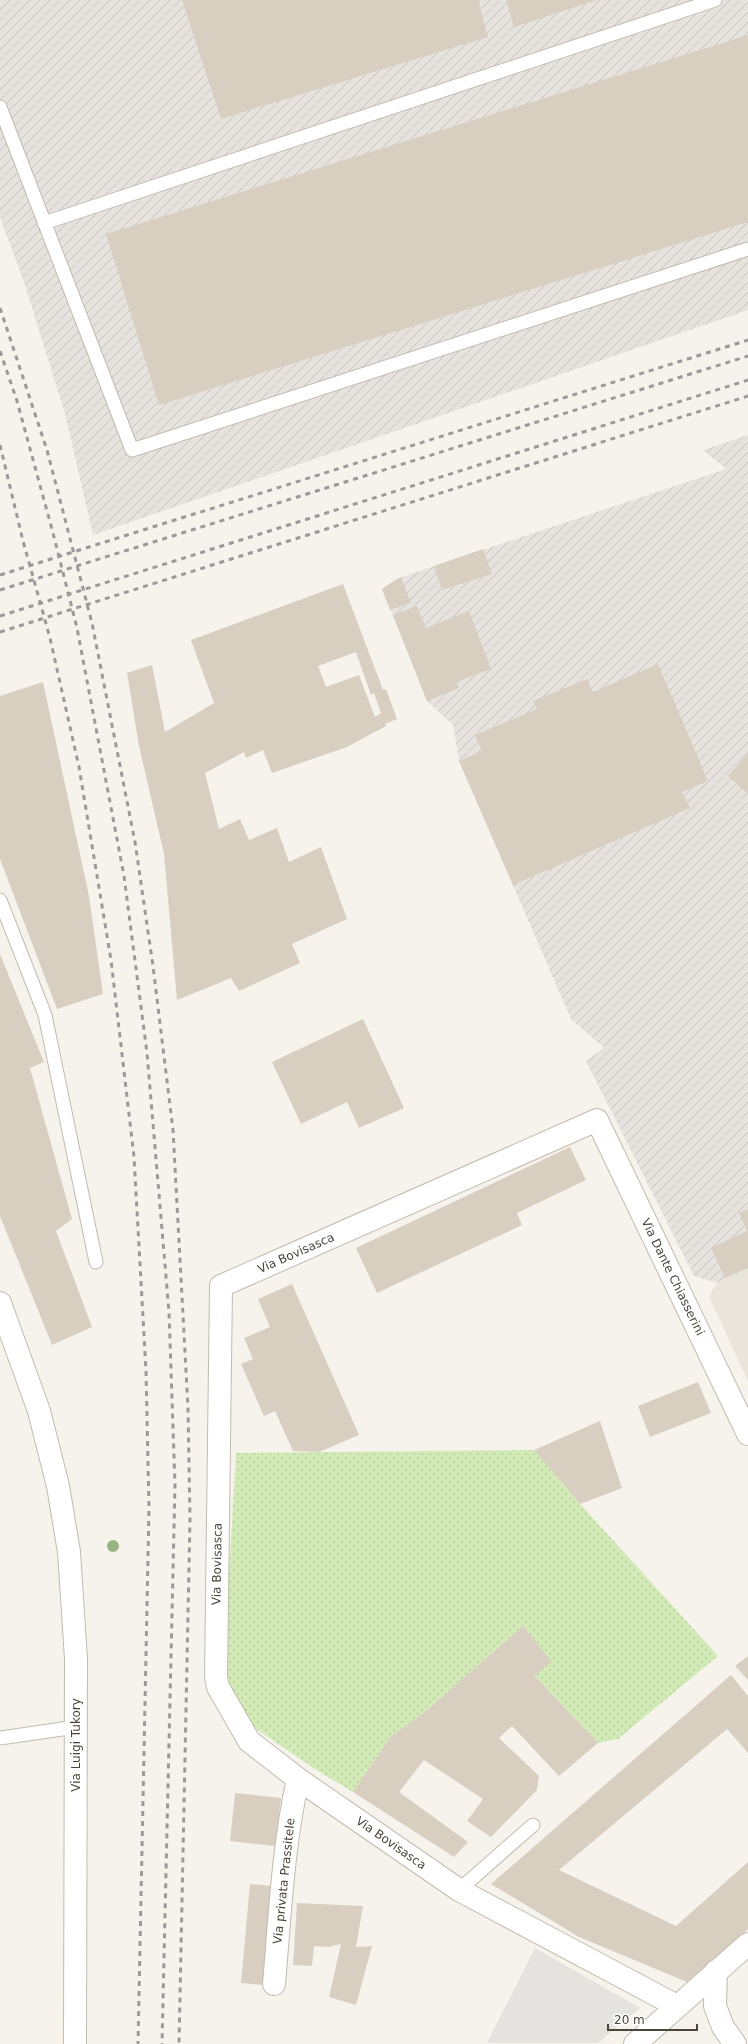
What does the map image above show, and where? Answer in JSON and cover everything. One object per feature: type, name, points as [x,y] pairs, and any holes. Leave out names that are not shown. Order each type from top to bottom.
[{"type":"street","name":"Via Dante Chiasserini","points":[[597,1120],[748,1434]]},
{"type":"street","name":"Via Bovisasca","points":[[597,1120],[221,1286],[216,1677],[218,1687],[249,1741],[298,1779],[459,1890],[677,2006]]},
{"type":"street","name":"Via Luigi Tukory","points":[[0,1303],[29,1379],[49,1449],[64,1518],[72,1586],[76,1660],[75,2044]]},
{"type":"street","name":"Via privata Prassitele","points":[[274,1984],[290,1816],[298,1779]]},
{"type":"street","points":[[635,2044],[748,1944]]},
{"type":"street","points":[[716,1971],[715,2006],[723,2027],[735,2044]]},
{"type":"lane","points":[[44,223],[715,0]]},
{"type":"lane","points":[[0,107],[132,450],[748,249]]},
{"type":"lane","points":[[0,900],[45,1015],[96,1262]]},
{"type":"lane","points":[[0,1738],[76,1727]]},
{"type":"lane","points":[[459,1890],[533,1826]]},
{"type":"shaded area","points":[[0,0],[748,0],[748,310],[93,535],[65,414],[24,282],[0,217]]},
{"type":"shaded area","points":[[748,435],[748,1268],[717,1283],[694,1276],[586,1061],[604,1048],[571,1019],[459,761],[453,725],[427,701],[382,589],[394,580],[434,566],[726,469],[703,450]]},
{"type":"shaded area","points":[[748,1268],[748,1382],[709,1296],[717,1283]]},
{"type":"shaded area","points":[[535,1948],[640,2008],[598,2043],[487,2043]]},
{"type":"green space","points":[[534,1450],[580,1504],[718,1656],[618,1739],[598,1743],[534,1675],[551,1662],[523,1626],[420,1716],[391,1736],[353,1792],[315,1769],[249,1724],[223,1680],[236,1453]]},
{"type":"building","points":[[182,0],[478,0],[488,37],[221,119]]},
{"type":"building","points":[[506,0],[597,0],[514,27]]},
{"type":"building","points":[[748,35],[748,222],[159,405],[106,234]]},
{"type":"building","points":[[483,549],[492,574],[442,590],[434,566]]},
{"type":"building","points":[[401,577],[411,603],[390,610],[382,589]]},
{"type":"building","points":[[343,584],[383,690],[386,689],[397,719],[385,724],[386,726],[347,747],[272,773],[263,750],[246,758],[244,752],[205,773],[219,829],[240,819],[249,840],[277,828],[289,862],[321,847],[347,919],[292,944],[300,963],[239,991],[231,978],[177,1000],[164,854],[139,746],[127,673],[152,665],[165,732],[214,703],[191,640]],"holes":[[[356,652],[371,695],[374,693],[381,713],[375,717],[359,675],[326,687],[318,666]]]},
{"type":"building","points":[[417,606],[426,628],[469,611],[491,669],[456,682],[459,688],[427,701],[393,615]]},
{"type":"building","points":[[658,664],[708,781],[682,792],[690,808],[513,885],[459,761],[482,751],[475,735],[537,709],[533,701],[587,679],[593,692]]},
{"type":"building","points":[[43,682],[89,896],[103,994],[57,1009],[0,859],[0,696]]},
{"type":"building","points":[[748,753],[748,794],[728,776]]},
{"type":"building","points":[[0,954],[44,1062],[30,1068],[72,1219],[56,1231],[92,1327],[52,1345],[0,1216]]},
{"type":"building","points":[[363,1019],[404,1108],[359,1128],[347,1102],[301,1124],[272,1062]]},
{"type":"building","points":[[570,1147],[586,1180],[517,1213],[522,1225],[377,1293],[356,1248]]},
{"type":"building","points":[[748,1209],[748,1268],[725,1278],[711,1248],[747,1231],[739,1213]]},
{"type":"building","points":[[292,1284],[359,1435],[319,1452],[293,1451],[275,1411],[264,1416],[241,1364],[253,1359],[244,1338],[270,1327],[258,1299]]},
{"type":"building","points":[[698,1382],[711,1413],[650,1437],[638,1406]]},
{"type":"building","points":[[600,1421],[622,1488],[580,1504],[534,1450]]},
{"type":"building","points":[[523,1626],[552,1662],[534,1675],[598,1743],[559,1776],[512,1726],[499,1738],[539,1776],[537,1790],[491,1837],[467,1821],[483,1799],[424,1760],[399,1792],[468,1842],[454,1857],[353,1792],[391,1736],[420,1716]]},
{"type":"building","points":[[748,1656],[748,1680],[735,1666]]},
{"type":"building","points":[[731,1675],[748,1696],[748,1753],[727,1729],[559,1870],[676,1926],[748,1862],[748,1929],[687,1982],[579,1937],[491,1884]]},
{"type":"building","points":[[235,1793],[281,1798],[275,1846],[230,1841]]},
{"type":"building","points":[[250,1884],[273,1886],[264,1985],[241,1983]]},
{"type":"building","points":[[297,1903],[363,1906],[356,1947],[372,1946],[356,2005],[329,1997],[341,1944],[328,1947],[314,1946],[312,1966],[293,1965]]},
{"type":"railway","points":[[0,308],[47,450],[92,623],[135,842],[153,966],[173,1130],[188,1408],[190,1519],[179,2044]]},
{"type":"railway","points":[[0,575],[748,340]]},
{"type":"railway","points":[[0,351],[17,401],[77,628],[124,876],[147,1053],[169,1312],[175,1485],[162,2044]]},
{"type":"railway","points":[[0,590],[748,356]]},
{"type":"railway","points":[[0,616],[748,380]]},
{"type":"railway","points":[[0,632],[748,396]]},
{"type":"railway","points":[[0,445],[23,541],[50,638],[79,767],[111,960],[134,1157],[146,1371],[149,1508],[138,2044]]}]
